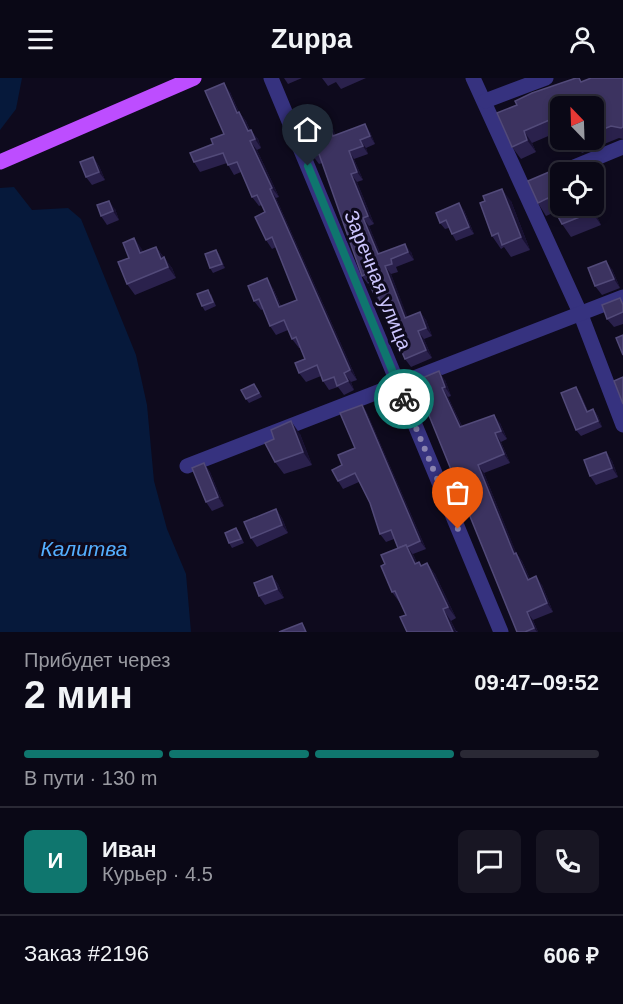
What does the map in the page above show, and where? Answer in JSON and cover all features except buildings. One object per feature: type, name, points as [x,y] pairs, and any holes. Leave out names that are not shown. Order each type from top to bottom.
[{"type":"main road","points":[[0,162],[194,78]]},
{"type":"street","name":"Заречная улица","points":[[271,78],[501,632]]},
{"type":"street","points":[[473,78],[581,315],[623,425]]},
{"type":"street","points":[[484,101],[546,78]]},
{"type":"street","points":[[587,162],[623,147]]},
{"type":"street","points":[[524,189],[550,178]]},
{"type":"street","points":[[187,466],[623,297]]},
{"type":"water","points":[[0,78],[22,78],[16,109],[0,130]]},
{"type":"water","name":"Калитва","points":[[14,187],[32,210],[68,208],[81,219],[136,355],[147,405],[154,481],[167,529],[186,574],[191,632],[0,632],[0,188]]},
{"type":"way so far","points":[[404,399],[458,529]]},
{"type":"route","points":[[308,166],[404,399]]}]
